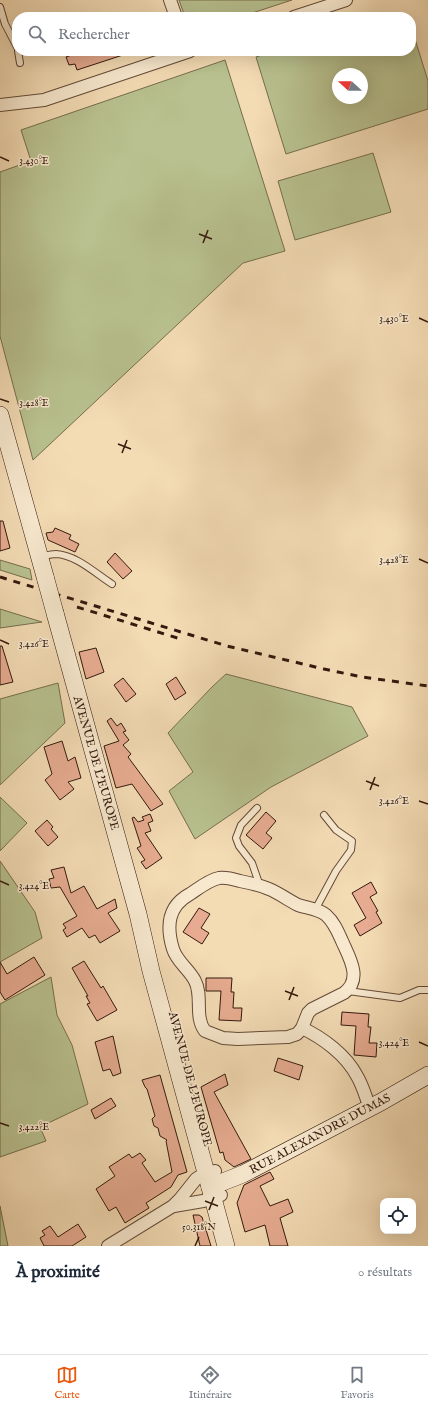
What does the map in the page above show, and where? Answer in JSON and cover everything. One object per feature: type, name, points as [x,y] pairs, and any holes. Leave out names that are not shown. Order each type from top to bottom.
[{"type":"main road","points":[[0,414],[40,557]]},
{"type":"main road","name":"AVENUE DE L'EUROPE","points":[[40,557],[138,914],[158,967],[182,1047],[214,1185],[226,1246]]},
{"type":"main road","name":"RUE ALEXANDRE DUMAS","points":[[214,1185],[243,1174],[370,1108],[428,1075]]},
{"type":"main road","name":"AVENUE DE L'EUROPE","points":[[214,1185],[233,1246]]},
{"type":"street","points":[[170,0],[174,12]]},
{"type":"street","points":[[309,12],[346,0]]},
{"type":"street","points":[[0,105],[44,100],[173,56]]},
{"type":"street","points":[[220,878],[230,878],[260,886],[269,889],[296,904],[323,913],[331,920],[353,964],[354,976],[348,991],[312,1009],[302,1028],[296,1034],[288,1037],[223,1038],[208,1033],[203,1028],[200,1020],[195,981],[178,960],[172,946],[170,919],[173,910],[181,899],[211,881],[220,878]]},
{"type":"street","points":[[302,1028],[316,1035],[328,1044],[347,1062],[358,1078],[370,1108]]},
{"type":"street","points":[[173,1206],[199,1177],[214,1185]]},
{"type":"street","points":[[108,1246],[173,1206],[214,1185]]},
{"type":"lane","points":[[0,7],[5,24],[12,37]]},
{"type":"lane","points":[[19,56],[20,63]]},
{"type":"lane","points":[[40,557],[55,554],[67,556],[112,584]]},
{"type":"lane","points":[[257,808],[241,825],[236,838],[239,846],[252,863],[260,886]]},
{"type":"lane","points":[[315,910],[336,871],[351,850],[352,844],[350,839],[333,827],[324,815]]},
{"type":"lane","points":[[348,991],[400,998],[419,990],[428,990]]},
{"type":"green space","points":[[179,0],[292,0],[255,12],[183,12]]},
{"type":"green space","points":[[416,42],[428,81],[428,109],[286,154],[256,57],[416,56]]},
{"type":"green space","points":[[225,60],[285,251],[243,263],[33,460],[0,336],[0,172],[31,161],[21,130]]},
{"type":"green space","points":[[373,153],[391,212],[295,240],[278,181]]},
{"type":"green space","points":[[0,560],[30,569],[32,580],[0,570]]},
{"type":"green space","points":[[0,609],[42,622],[0,628]]},
{"type":"green space","points":[[226,674],[352,707],[368,736],[271,787],[195,839],[169,791],[193,772],[168,733]]},
{"type":"green space","points":[[58,683],[65,723],[0,785],[0,699]]},
{"type":"green space","points":[[0,797],[27,823],[0,851]]},
{"type":"green space","points":[[0,861],[35,912],[42,938],[0,962]]},
{"type":"green space","points":[[51,977],[57,1015],[72,1045],[88,1104],[40,1127],[46,1141],[0,1157],[0,1004]]},
{"type":"green space","points":[[0,1206],[8,1246],[0,1246]]},
{"type":"building","points":[[120,56],[77,70],[75,64],[69,65],[66,57]]},
{"type":"building","points":[[0,521],[3,521],[10,548],[0,551]]},
{"type":"building","points":[[55,528],[71,535],[69,539],[79,544],[75,552],[48,540],[46,533],[53,532]]},
{"type":"building","points":[[115,553],[132,571],[123,579],[107,562]]},
{"type":"building","points":[[0,646],[2,646],[13,682],[0,685]]},
{"type":"building","points":[[96,648],[104,672],[86,679],[79,652]]},
{"type":"building","points":[[176,677],[186,693],[175,700],[166,684]]},
{"type":"building","points":[[123,678],[136,694],[126,702],[114,685]]},
{"type":"building","points":[[111,718],[117,726],[121,723],[126,731],[123,732],[129,740],[123,745],[131,754],[128,757],[163,804],[151,811],[132,784],[116,788],[104,746],[119,741],[107,721]]},
{"type":"building","points":[[62,741],[68,761],[75,757],[81,778],[68,782],[74,789],[60,800],[45,780],[52,774],[44,747]]},
{"type":"building","points":[[266,812],[276,821],[266,833],[272,838],[263,849],[246,835]]},
{"type":"building","points":[[150,814],[153,821],[148,823],[151,831],[145,833],[162,858],[146,869],[141,862],[145,860],[137,848],[141,846],[132,818],[134,817],[138,822],[144,820],[142,817]]},
{"type":"building","points":[[47,820],[53,827],[51,829],[58,837],[48,846],[35,831]]},
{"type":"building","points":[[64,867],[71,893],[84,886],[97,909],[115,899],[117,908],[108,913],[120,931],[100,943],[95,935],[89,938],[82,928],[67,937],[63,930],[66,928],[63,924],[77,916],[60,887],[51,888],[49,879],[54,878],[51,870]]},
{"type":"building","points":[[371,882],[377,893],[370,897],[378,911],[376,912],[382,923],[360,936],[354,925],[366,918],[352,893]]},
{"type":"building","points":[[199,908],[210,914],[201,928],[209,933],[202,944],[183,932]]},
{"type":"building","points":[[34,957],[45,975],[5,1000],[0,992],[0,962],[7,974]]},
{"type":"building","points":[[84,961],[101,988],[103,986],[117,1010],[97,1021],[87,1004],[90,1003],[86,996],[88,996],[72,968]]},
{"type":"building","points":[[206,978],[232,978],[231,992],[234,992],[233,1008],[242,1008],[241,1021],[219,1020],[221,991],[206,991]]},
{"type":"building","points":[[342,1012],[369,1014],[368,1027],[371,1027],[369,1043],[377,1043],[376,1057],[354,1055],[356,1026],[341,1025]]},
{"type":"building","points":[[113,1036],[121,1073],[113,1076],[110,1069],[103,1071],[95,1042]]},
{"type":"building","points":[[278,1058],[303,1066],[299,1080],[274,1071]]},
{"type":"building","points":[[225,1074],[228,1085],[214,1092],[251,1159],[234,1167],[225,1160],[223,1152],[220,1153],[201,1087]]},
{"type":"building","points":[[160,1075],[187,1172],[178,1175],[171,1187],[146,1203],[149,1208],[125,1223],[116,1207],[109,1211],[96,1189],[115,1176],[109,1167],[129,1154],[132,1158],[140,1153],[146,1160],[142,1163],[155,1182],[172,1172],[167,1140],[160,1136],[158,1128],[154,1126],[152,1119],[155,1116],[147,1089],[142,1080]]},
{"type":"building","points":[[111,1098],[116,1106],[95,1119],[91,1110]]},
{"type":"building","points":[[270,1172],[274,1179],[260,1186],[270,1206],[288,1199],[293,1212],[280,1218],[288,1246],[270,1246],[265,1225],[245,1232],[237,1203],[244,1185]]},
{"type":"building","points":[[193,1215],[199,1215],[202,1217],[211,1246],[200,1246]]},
{"type":"building","points":[[78,1224],[86,1237],[72,1246],[44,1246],[40,1238],[45,1235],[42,1231],[50,1226],[58,1237]]},
{"type":"railway","points":[[0,577],[227,646],[362,677],[428,686]]},
{"type":"railway","points":[[77,607],[184,640]]}]
